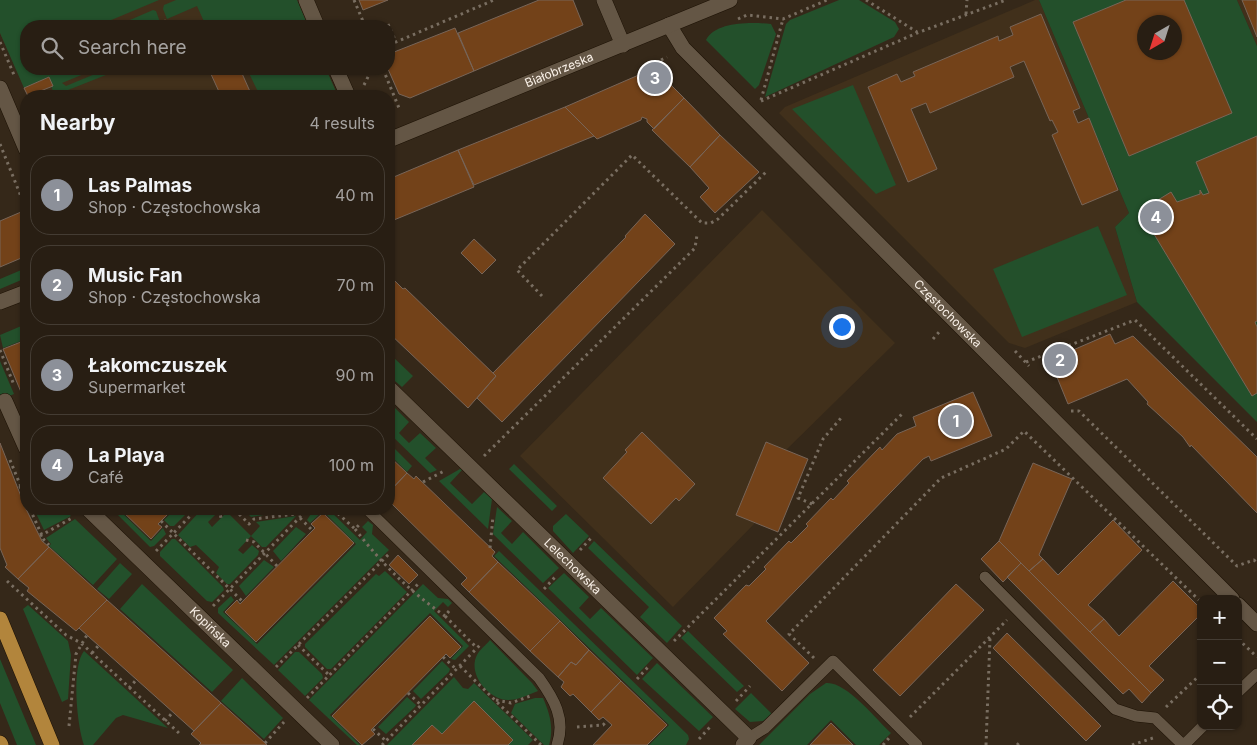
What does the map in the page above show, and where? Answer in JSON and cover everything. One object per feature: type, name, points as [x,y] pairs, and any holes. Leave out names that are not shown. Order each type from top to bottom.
[{"type":"main road","points":[[0,619],[52,745]]},
{"type":"street","points":[[306,0],[315,20]]},
{"type":"street","points":[[604,0],[624,45]]},
{"type":"street","name":"Białobrzeska","points":[[395,138],[730,0]]},
{"type":"street","name":"Częstochowska","points":[[669,25],[682,48],[1228,595]]},
{"type":"street","points":[[339,75],[345,90]]},
{"type":"street","points":[[0,88],[20,135]]},
{"type":"street","points":[[0,302],[20,294]]},
{"type":"street","name":"Lelechowska","points":[[395,394],[746,742]]},
{"type":"street","points":[[6,401],[20,434]]},
{"type":"street","name":"Kopińska","points":[[85,515],[332,745]]},
{"type":"street","points":[[1242,609],[1257,624]]},
{"type":"lane","points":[[373,515],[539,678],[555,703],[560,716],[561,728],[557,745]]},
{"type":"lane","points":[[985,577],[1115,709],[1136,716],[1155,718],[1183,745],[1200,730]]},
{"type":"lane","points":[[746,742],[765,728],[833,661],[917,745]]},
{"type":"lane","points":[[1242,688],[1257,674]]},
{"type":"path","points":[[354,0],[362,20]]},
{"type":"path","points":[[396,42],[494,0]]},
{"type":"path","points":[[730,22],[747,15],[783,19],[827,0]]},
{"type":"path","points":[[866,0],[917,33]]},
{"type":"path","points":[[966,14],[967,0]]},
{"type":"path","points":[[760,101],[917,33],[1006,0]]},
{"type":"path","points":[[760,101],[783,19]]},
{"type":"path","points":[[364,86],[369,75]]},
{"type":"path","points":[[385,75],[392,90]]},
{"type":"path","points":[[754,94],[767,108]]},
{"type":"path","points":[[395,98],[399,108]]},
{"type":"path","points":[[0,144],[20,194]]},
{"type":"path","points":[[542,296],[517,270],[632,155],[702,223],[711,223],[718,219],[767,171]]},
{"type":"path","points":[[478,462],[695,248],[697,235]]},
{"type":"path","points":[[1026,362],[1135,320],[1257,438]]},
{"type":"path","points":[[1013,350],[1032,369]]},
{"type":"path","points":[[1065,404],[1071,412],[1079,411],[1237,566],[1254,560],[1257,564]]},
{"type":"path","points":[[668,647],[904,412]]},
{"type":"path","points":[[812,504],[798,498],[823,439],[841,418]]},
{"type":"path","points":[[816,660],[789,634],[941,478],[1006,449],[1024,431],[1197,598]]},
{"type":"path","points":[[7,454],[20,487]]},
{"type":"path","points":[[422,482],[447,469]]},
{"type":"path","points":[[490,548],[494,512]]},
{"type":"path","points":[[32,515],[41,536],[49,545]]},
{"type":"path","points":[[41,536],[77,515]]},
{"type":"path","points":[[154,554],[191,515]]},
{"type":"path","points":[[240,515],[249,524],[254,520],[290,515]]},
{"type":"path","points":[[211,609],[302,515]]},
{"type":"path","points":[[340,515],[355,529],[381,562],[411,592],[445,616],[477,648]]},
{"type":"path","points":[[300,518],[312,530]]},
{"type":"path","points":[[161,521],[172,534],[242,601]]},
{"type":"path","points":[[355,529],[360,524]]},
{"type":"path","points":[[575,556],[593,536]]},
{"type":"path","points":[[246,540],[254,542],[277,566]]},
{"type":"path","points":[[274,669],[388,556]]},
{"type":"path","points":[[544,589],[557,575]]},
{"type":"path","points":[[7,581],[66,635],[81,643],[180,734]]},
{"type":"path","points":[[305,700],[421,581]]},
{"type":"path","points":[[906,722],[1018,609]]},
{"type":"path","points":[[445,616],[450,610]]},
{"type":"path","points":[[69,726],[76,654],[87,635]]},
{"type":"path","points":[[986,745],[990,637]]},
{"type":"path","points":[[382,745],[485,640]]},
{"type":"path","points":[[1239,640],[1257,657]]},
{"type":"path","points":[[92,653],[99,645]]},
{"type":"path","points":[[298,645],[329,675]]},
{"type":"path","points":[[443,657],[456,669]]},
{"type":"path","points":[[637,679],[650,665]]},
{"type":"path","points":[[460,666],[541,745]]},
{"type":"path","points":[[1155,718],[1197,678]]},
{"type":"path","points":[[129,688],[137,679]]},
{"type":"path","points":[[730,707],[750,686]]},
{"type":"path","points":[[408,693],[421,705]]},
{"type":"path","points":[[495,700],[511,703],[541,694]]},
{"type":"path","points":[[166,721],[173,712]]},
{"type":"path","points":[[265,743],[287,718]]},
{"type":"path","points":[[575,727],[603,725],[607,721]]},
{"type":"path","points":[[699,739],[711,726]]},
{"type":"path","points":[[373,729],[386,741]]},
{"type":"path","points":[[1017,745],[1019,742],[1022,745]]},
{"type":"shaded area","points":[[0,0],[297,0],[305,20],[20,20],[20,75],[329,75],[335,90],[25,90],[0,33]]},
{"type":"shaded area","points":[[1035,0],[1039,0],[1129,213],[1115,227],[1137,302],[1025,348],[1009,343],[779,113],[785,107]]},
{"type":"shaded area","points":[[1237,0],[1257,0],[1257,46]]},
{"type":"shaded area","points":[[762,210],[895,343],[786,450],[766,442],[736,514],[755,523],[673,607],[520,456]]},
{"type":"green space","points":[[0,0],[159,0],[111,20],[20,20],[20,75],[81,75],[62,83],[66,86],[93,75],[106,75],[68,90],[52,90],[49,77],[24,88],[0,33]]},
{"type":"green space","points":[[176,0],[297,0],[305,20],[203,20],[197,6],[167,19],[163,9],[164,5]]},
{"type":"green space","points":[[839,0],[859,0],[895,22],[899,29],[894,37],[765,97],[786,24],[790,20]]},
{"type":"green space","points":[[1039,0],[1237,0],[1257,46],[1257,422],[1137,302],[1115,227],[1129,213]]},
{"type":"green space","points":[[153,10],[156,11],[159,20],[130,20]]},
{"type":"green space","points":[[745,23],[771,24],[776,34],[759,85],[755,89],[706,40],[718,29],[726,26]]},
{"type":"green space","points":[[250,75],[329,75],[335,90],[257,90]]},
{"type":"green space","points":[[853,85],[896,185],[876,194],[792,109]]},
{"type":"green space","points":[[1098,226],[1127,295],[1022,337],[993,269]]},
{"type":"green space","points":[[20,271],[20,281],[0,289],[0,279]]},
{"type":"green space","points":[[20,327],[20,341],[3,348],[0,335]]},
{"type":"green space","points":[[395,359],[413,376],[402,387],[395,381]]},
{"type":"green space","points":[[0,361],[14,394],[0,400]]},
{"type":"green space","points":[[395,408],[409,422],[399,433],[409,443],[420,433],[436,448],[425,458],[437,470],[430,473],[395,439]]},
{"type":"green space","points":[[395,449],[412,466],[407,472],[395,460]]},
{"type":"green space","points":[[514,464],[557,506],[552,511],[509,469]]},
{"type":"green space","points":[[460,469],[462,470],[450,483],[472,504],[484,492],[492,499],[488,529],[439,481]]},
{"type":"green space","points":[[497,507],[512,521],[501,533],[512,544],[523,532],[559,568],[543,583],[493,534]]},
{"type":"green space","points":[[566,514],[589,536],[573,553],[553,531],[553,526]]},
{"type":"green space","points":[[37,515],[71,516],[44,530]]},
{"type":"green space","points":[[118,515],[124,515],[151,541],[163,528],[166,534],[154,546],[150,547]]},
{"type":"green space","points":[[169,515],[185,515],[174,526],[170,526],[164,520]]},
{"type":"green space","points":[[196,515],[215,515],[208,522],[212,527],[224,515],[230,515],[251,536],[238,550],[243,554],[252,545],[259,551],[258,555],[230,584],[227,584],[216,573],[219,567],[196,545],[190,547],[178,535]]},
{"type":"green space","points":[[310,515],[319,515],[310,523],[307,520]]},
{"type":"green space","points":[[327,515],[334,515],[360,540],[367,532],[362,527],[368,521],[373,525],[372,534],[389,550],[274,665],[218,613],[218,608],[231,596],[234,600],[223,612],[257,644],[356,544]]},
{"type":"green space","points":[[296,516],[266,547],[262,547],[251,536],[260,526],[256,522]]},
{"type":"green space","points":[[75,519],[117,559],[93,585],[49,546],[51,544],[46,538]]},
{"type":"green space","points":[[296,527],[306,534],[281,561],[273,551]]},
{"type":"green space","points":[[172,539],[175,539],[223,587],[224,590],[212,602],[207,601],[160,556],[160,552]]},
{"type":"green space","points":[[594,541],[682,626],[667,643],[640,617],[649,607],[588,548]]},
{"type":"green space","points":[[499,551],[688,735],[689,739],[686,745],[649,745],[669,725],[494,556]]},
{"type":"green space","points":[[264,560],[274,567],[246,596],[239,586]]},
{"type":"green space","points":[[120,563],[132,574],[109,599],[97,589]]},
{"type":"green space","points":[[385,571],[407,592],[331,669],[327,669],[305,647],[305,644],[376,574],[379,576]]},
{"type":"green space","points":[[564,573],[589,597],[579,608],[590,619],[601,608],[653,658],[637,675],[548,588]]},
{"type":"green space","points":[[142,584],[233,670],[212,692],[120,609]]},
{"type":"green space","points":[[423,584],[438,598],[448,599],[452,603],[448,607],[443,602],[434,611],[469,646],[455,660],[451,659],[463,646],[430,613],[330,715],[360,745],[357,745],[309,700]]},
{"type":"green space","points":[[28,605],[68,641],[71,655],[68,699],[62,702],[23,609]]},
{"type":"green space","points":[[688,631],[744,686],[737,692],[681,638]]},
{"type":"green space","points":[[490,640],[538,691],[508,700],[494,696],[487,691],[477,678],[475,662],[478,653]]},
{"type":"green space","points":[[84,651],[168,728],[123,715],[116,718],[93,745],[84,745],[77,711],[76,683],[80,659]]},
{"type":"green space","points":[[295,652],[299,652],[322,674],[323,678],[305,696],[278,670]]},
{"type":"green space","points":[[0,659],[36,745],[17,745],[0,703]]},
{"type":"green space","points":[[442,661],[450,669],[449,672],[421,699],[413,691]]},
{"type":"green space","points":[[657,663],[713,717],[699,731],[642,679]]},
{"type":"green space","points":[[454,677],[463,688],[468,689],[474,683],[533,740],[528,745],[508,745],[513,740],[474,702],[442,734],[432,725],[412,745],[387,745]]},
{"type":"green space","points":[[242,678],[283,718],[264,739],[221,701]]},
{"type":"green space","points":[[826,683],[834,684],[851,694],[891,733],[879,745],[856,745],[831,720],[807,745],[759,745],[810,694]]},
{"type":"green space","points":[[751,693],[772,714],[763,721],[750,722],[735,709]]},
{"type":"green space","points":[[407,697],[416,705],[415,707],[386,734],[378,727]]},
{"type":"green space","points":[[535,698],[543,698],[548,710],[551,727],[549,745],[544,745],[511,713],[515,704]]},
{"type":"building","points":[[359,0],[388,0],[363,10]]},
{"type":"building","points":[[539,0],[573,0],[583,25],[474,71],[458,33]]},
{"type":"building","points":[[1126,0],[1184,0],[1232,113],[1129,156],[1073,22]]},
{"type":"building","points":[[1242,0],[1257,0],[1257,37]]},
{"type":"building","points":[[1041,14],[1080,108],[1073,111],[1078,123],[1089,118],[1118,190],[1082,205],[1052,135],[1058,132],[1052,120],[1050,121],[1024,61],[1010,67],[1014,77],[930,113],[926,103],[911,109],[937,169],[908,182],[868,87],[897,74],[901,82],[915,76],[913,72],[998,36],[999,41],[1013,35],[1010,27]]},
{"type":"building","points":[[455,28],[474,71],[410,98],[399,94],[391,75],[395,75],[395,52]]},
{"type":"building","points":[[650,73],[665,79],[684,98],[654,129],[647,122],[647,119],[642,117],[641,120],[597,139],[565,107],[641,74]]},
{"type":"building","points":[[211,75],[243,75],[249,90],[218,90]]},
{"type":"building","points":[[49,77],[53,86],[43,90],[25,90],[24,88]]},
{"type":"building","points":[[684,98],[720,135],[690,167],[652,130]]},
{"type":"building","points":[[565,107],[594,136],[474,185],[458,150]]},
{"type":"building","points":[[720,135],[759,172],[715,213],[700,197],[709,188],[690,167]]},
{"type":"building","points":[[1257,136],[1257,321],[1255,322],[1257,327],[1257,393],[1252,396],[1140,211],[1171,192],[1177,202],[1200,194],[1200,190],[1203,195],[1209,193],[1196,162]]},
{"type":"building","points":[[458,150],[474,187],[395,220],[395,176]]},
{"type":"building","points":[[20,212],[20,259],[0,267],[0,221]]},
{"type":"building","points":[[645,214],[675,244],[502,422],[477,398],[496,376],[493,373],[626,237]]},
{"type":"building","points":[[474,239],[496,260],[482,274],[461,253]]},
{"type":"building","points":[[395,281],[403,289],[405,288],[496,376],[468,408],[395,339]]},
{"type":"building","points":[[1110,334],[1115,344],[1133,336],[1257,457],[1257,513],[1191,445],[1190,447],[1183,437],[1147,404],[1148,402],[1127,379],[1068,404],[1050,360]]},
{"type":"building","points":[[20,342],[20,390],[3,349]]},
{"type":"building","points":[[973,392],[992,436],[931,461],[929,456],[923,459],[766,621],[809,663],[782,691],[723,634],[727,631],[714,618],[746,585],[749,586],[766,569],[764,567],[789,541],[791,543],[808,526],[806,524],[831,498],[833,500],[849,483],[847,481],[880,447],[882,450],[897,434],[916,426],[913,417]]},
{"type":"building","points":[[642,432],[695,484],[679,501],[676,498],[651,524],[603,478]]},
{"type":"building","points":[[766,442],[808,459],[778,532],[736,515]]},
{"type":"building","points":[[0,443],[20,494],[20,515],[29,515],[42,541],[49,547],[18,579],[5,567],[7,565],[0,548]]},
{"type":"building","points":[[395,462],[407,473],[395,486]]},
{"type":"building","points":[[1033,463],[1072,479],[1039,555],[1043,559],[1029,571],[999,541]]},
{"type":"building","points":[[407,473],[414,479],[416,476],[495,552],[492,556],[498,562],[469,592],[461,584],[467,578],[395,507],[395,486]]},
{"type":"building","points":[[126,515],[167,515],[158,524],[162,527],[151,539]]},
{"type":"building","points":[[321,515],[325,515],[354,543],[256,642],[225,612],[237,600],[240,604],[315,528],[311,524]]},
{"type":"building","points":[[1113,520],[1142,550],[1088,605],[1104,619],[1090,632],[1029,571],[1043,559],[1058,575]]},
{"type":"building","points":[[999,541],[1021,563],[1003,582],[981,559]]},
{"type":"building","points":[[49,547],[107,600],[76,631],[27,591],[29,588],[18,579]]},
{"type":"building","points":[[398,555],[418,575],[409,584],[389,565]]},
{"type":"building","points":[[498,562],[560,621],[530,651],[469,592]]},
{"type":"building","points":[[1021,563],[1151,693],[1142,703],[1129,689],[1123,694],[1007,577]]},
{"type":"building","points":[[1173,581],[1197,605],[1197,618],[1149,666],[1164,680],[1151,693],[1090,632],[1104,619],[1119,636]]},
{"type":"building","points":[[956,584],[984,610],[900,696],[873,670]]},
{"type":"building","points":[[107,600],[221,703],[194,731],[79,628]]},
{"type":"building","points":[[430,616],[461,647],[450,658],[446,654],[371,730],[375,734],[362,745],[332,716]]},
{"type":"building","points":[[560,621],[589,650],[576,665],[571,662],[558,677],[530,651]]},
{"type":"building","points":[[1007,633],[1101,726],[1086,741],[993,648]]},
{"type":"building","points":[[589,650],[621,681],[591,712],[573,694],[570,696],[561,687],[564,682],[558,677],[571,662],[576,665]]},
{"type":"building","points":[[621,681],[667,725],[647,745],[593,745],[612,725],[603,717],[599,720],[591,712]]},
{"type":"building","points":[[474,701],[513,740],[508,745],[412,745],[432,725],[442,734]]},
{"type":"building","points":[[221,703],[267,745],[199,745],[201,743],[191,734]]},
{"type":"building","points":[[831,723],[853,745],[810,745]]},
{"type":"place","name":"Łakomczuszek","points":[[655,78]]},
{"type":"place","name":"La Playa","points":[[1156,217]]},
{"type":"place","name":"Music Fan","points":[[1060,360]]},
{"type":"place","name":"Las Palmas","points":[[956,421]]}]
